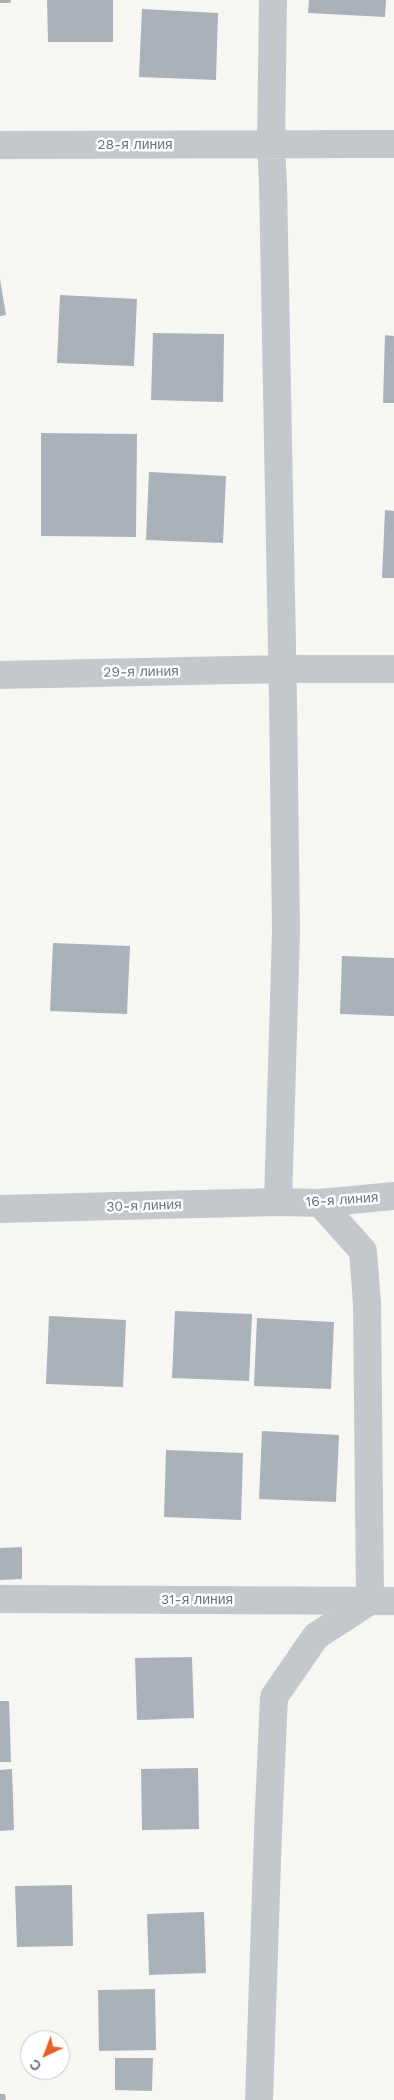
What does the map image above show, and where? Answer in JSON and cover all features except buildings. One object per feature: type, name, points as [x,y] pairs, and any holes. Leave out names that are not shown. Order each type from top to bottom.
[{"type":"street","points":[[273,0],[271,145],[274,183],[286,931],[283,1202]]},
{"type":"street","name":"28-я линия","points":[[0,145],[394,144]]},
{"type":"street","name":"29-я линия","points":[[0,675],[282,669],[394,669]]},
{"type":"street","name":"16-я линия","points":[[283,1202],[320,1204],[394,1196]]},
{"type":"street","name":"30-я линия","points":[[0,1209],[283,1202]]},
{"type":"street","points":[[259,2100],[274,1697],[316,1636],[382,1601],[368,1303],[363,1251],[320,1204]]},
{"type":"street","name":"31-я линия","points":[[0,1599],[382,1601]]}]
